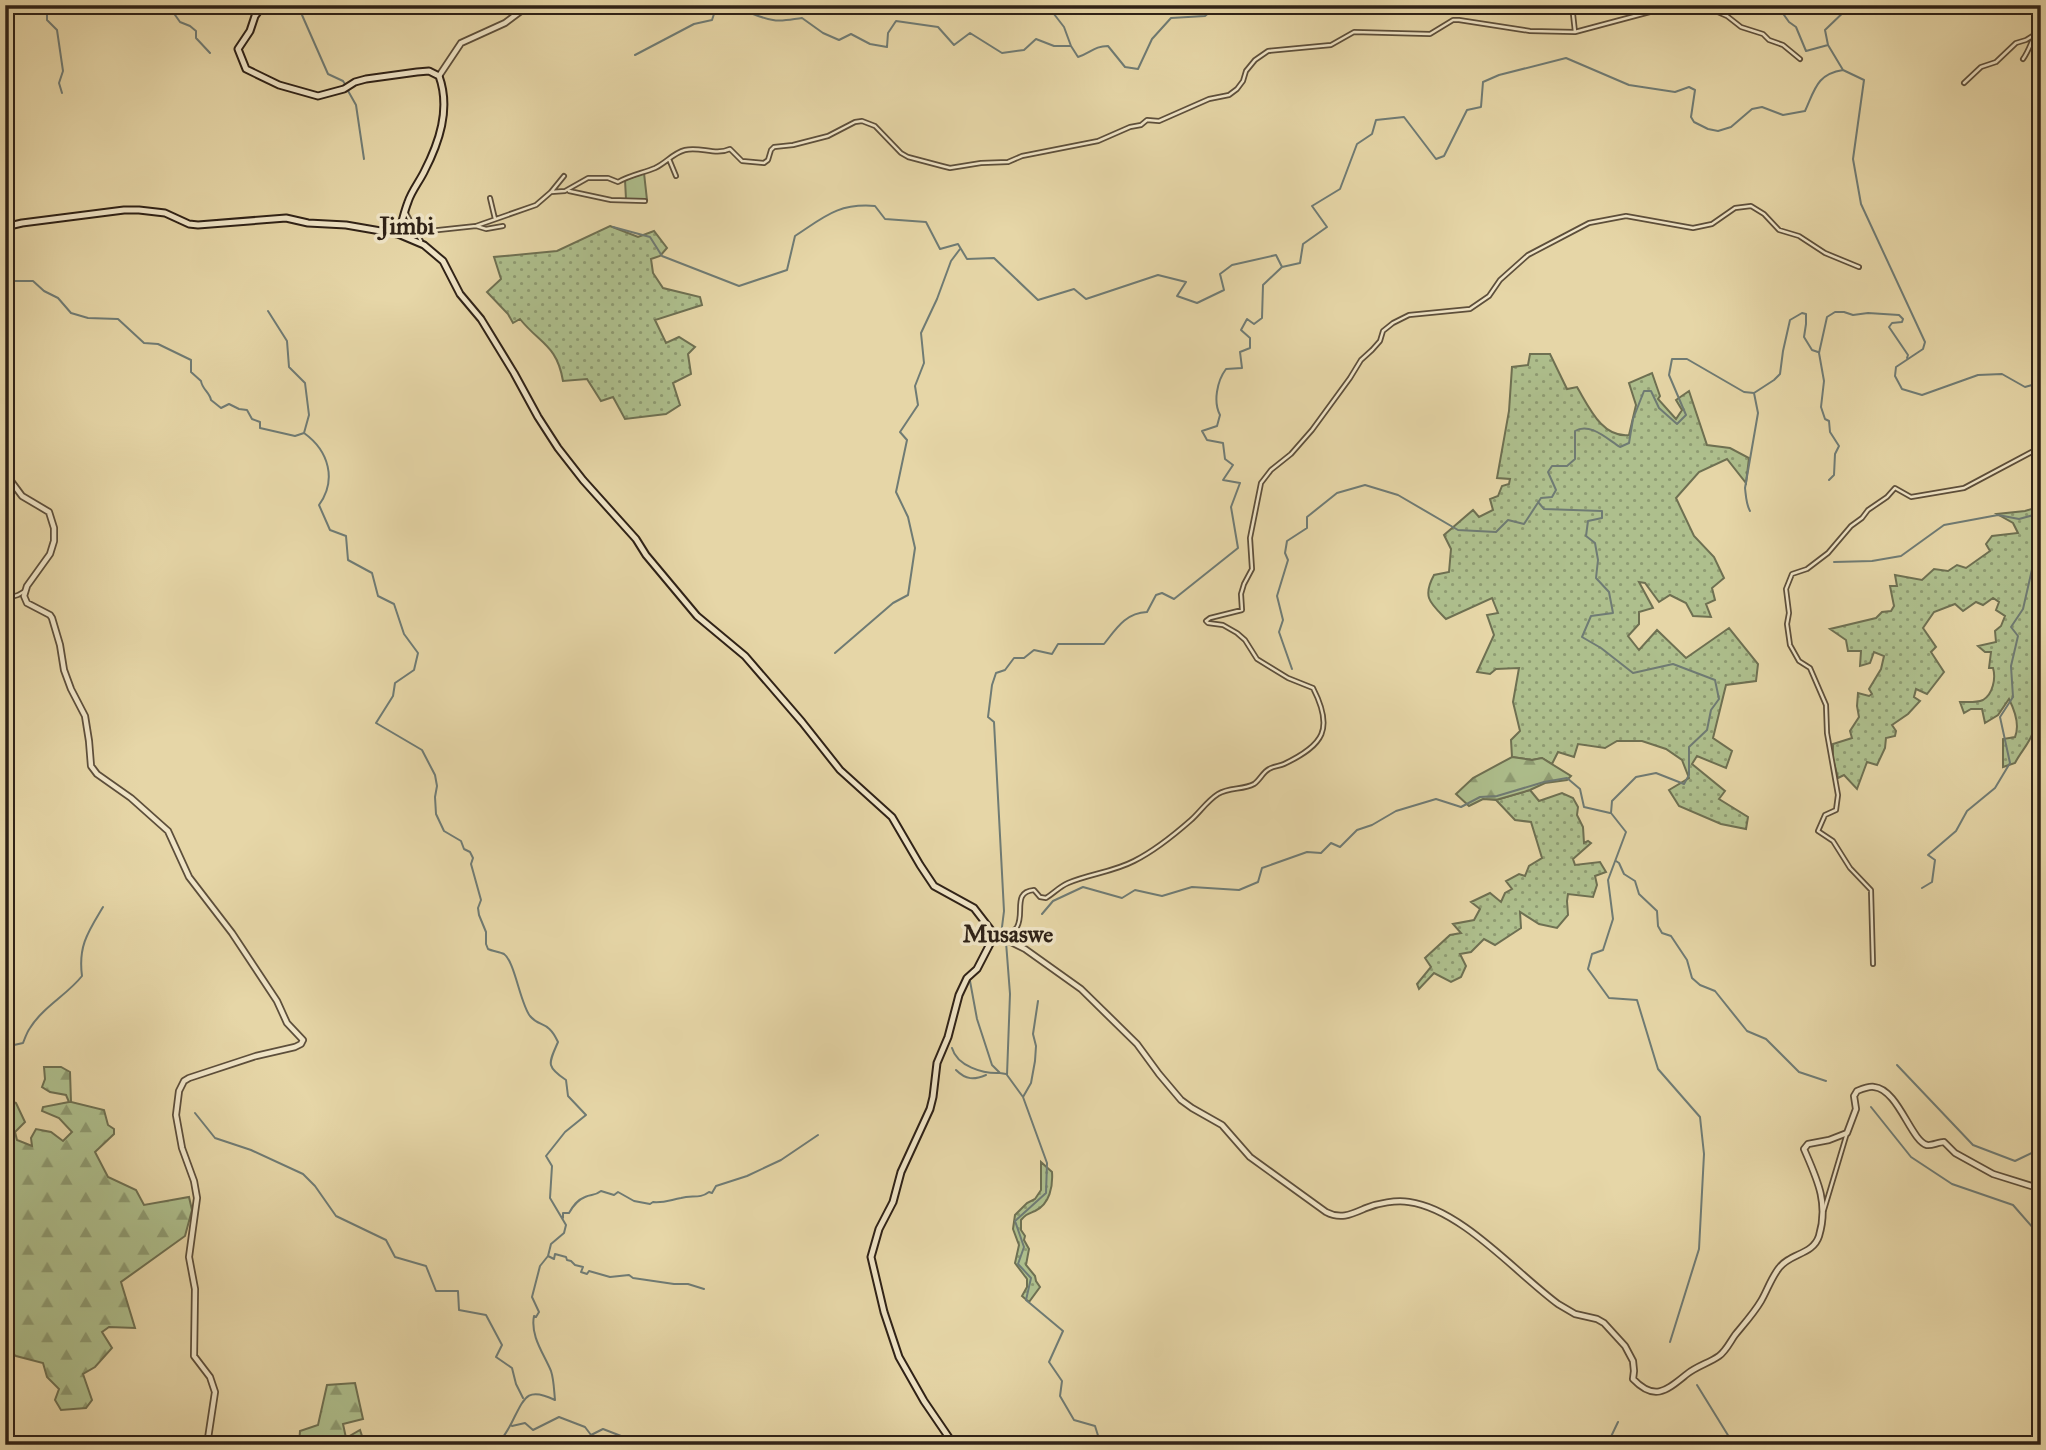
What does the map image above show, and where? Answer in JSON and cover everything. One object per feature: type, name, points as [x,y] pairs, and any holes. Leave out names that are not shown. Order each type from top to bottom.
[{"type":"main road","points":[[262,5],[250,31],[238,47],[246,69],[279,85],[318,96],[366,79],[429,71],[439,76],[444,109],[441,128],[433,154],[408,202],[398,234]]},
{"type":"main road","points":[[5,227],[126,210],[161,211],[198,226],[286,218],[327,226],[346,225],[398,234],[424,245],[443,261],[460,293],[481,319],[500,350],[538,417],[583,480],[636,539],[696,616],[745,656],[841,770],[892,817],[934,886],[974,908],[992,931],[992,940],[959,995],[937,1063],[930,1108],[901,1172],[890,1208],[876,1236],[871,1257],[899,1357],[924,1401],[954,1445]]},
{"type":"street","points":[[439,76],[461,43],[505,23],[529,5]]},
{"type":"street","points":[[1572,5],[1575,32]]},
{"type":"street","points":[[565,191],[588,178],[618,181],[654,168],[682,150],[730,149],[742,161],[762,163],[768,160],[774,147],[828,136],[862,121],[875,126],[901,153],[942,166],[950,168],[1008,162],[1022,156],[1098,141],[1141,125],[1147,120],[1159,121],[1209,99],[1229,95],[1243,81],[1246,71],[1255,60],[1268,51],[1331,45],[1354,32],[1430,34],[1454,20],[1530,31],[1575,32],[1676,5]]},
{"type":"street","points":[[1702,5],[1727,16],[1741,27],[1763,34],[1800,58]]},
{"type":"street","points":[[2023,59],[2041,26]]},
{"type":"street","points":[[1964,83],[1981,67],[1996,62],[2017,43],[2034,35]]},
{"type":"street","points":[[669,159],[676,176]]},
{"type":"street","points":[[398,234],[477,226],[536,205],[564,176]]},
{"type":"street","points":[[551,192],[583,192],[611,200],[645,201]]},
{"type":"street","points":[[490,198],[495,219]]},
{"type":"street","points":[[1007,940],[1007,936],[1018,923],[1021,896],[1025,892],[1034,890],[1040,897],[1048,898],[1057,888],[1068,883],[1134,861],[1189,822],[1220,793],[1255,783],[1268,769],[1283,764],[1315,744],[1324,730],[1322,709],[1313,688],[1288,678],[1257,659],[1237,633],[1223,625],[1206,621],[1242,610],[1241,594],[1252,569],[1250,538],[1261,483],[1312,429],[1361,360],[1376,346],[1383,331],[1393,323],[1409,316],[1468,311],[1489,296],[1500,280],[1528,254],[1584,225],[1620,216],[1693,228],[1712,224],[1735,208],[1751,206],[1764,214],[1779,230],[1799,236],[1825,253],[1859,267]]},
{"type":"street","points":[[406,214],[424,245]]},
{"type":"street","points":[[477,226],[486,229],[503,226]]},
{"type":"street","points":[[1872,964],[1871,890],[1850,868],[1833,841],[1818,831],[1825,815],[1836,810],[1838,795],[1827,733],[1826,705],[1810,668],[1799,661],[1790,645],[1787,624],[1789,612],[1785,596],[1788,580],[1792,574],[1807,569],[1828,552],[1851,526],[1895,488],[1911,497],[1964,488],[2041,447]]},
{"type":"street","points":[[5,473],[22,496],[49,512],[54,535],[50,554],[25,591],[5,599]]},
{"type":"street","points":[[25,591],[27,603],[52,618],[67,678],[85,718],[91,766],[97,774],[131,798],[170,834],[189,877],[232,933],[277,1001],[287,1023],[303,1040],[301,1045],[256,1056],[190,1078],[182,1083],[178,1097],[177,1126],[197,1198],[189,1257],[195,1289],[194,1356],[210,1377],[215,1392],[207,1445]]},
{"type":"street","points":[[992,931],[997,936],[1025,948],[1091,998],[1137,1044],[1172,1093],[1224,1126],[1250,1157],[1330,1214],[1339,1217],[1400,1201],[1423,1205],[1452,1217],[1558,1304],[1575,1314],[1604,1323],[1625,1346],[1633,1361],[1632,1377],[1635,1382],[1657,1392],[1667,1390],[1692,1370],[1722,1354],[1758,1306],[1779,1267],[1791,1257],[1813,1247],[1819,1235],[1823,1213],[1856,1109],[1854,1094],[1864,1088],[1875,1087],[1895,1103],[1924,1144],[1944,1142],[1955,1153],[1993,1174],[2041,1189]]},
{"type":"street","points":[[1823,1213],[1817,1177],[1804,1149],[1808,1144],[1847,1133]]},
{"type":"green space","points":[[644,173],[647,200],[626,199],[625,180]]},
{"type":"green space","points":[[610,226],[638,237],[654,231],[667,248],[660,256],[651,259],[653,273],[663,288],[700,297],[702,305],[655,320],[666,343],[679,337],[695,347],[688,354],[691,374],[673,383],[680,405],[666,414],[625,419],[613,397],[601,401],[587,379],[563,381],[557,360],[547,346],[520,319],[513,323],[487,292],[501,279],[494,257],[557,251]]},
{"type":"green space","points":[[1530,354],[1550,354],[1567,389],[1577,387],[1597,420],[1611,432],[1629,435],[1636,405],[1629,383],[1652,373],[1660,396],[1658,399],[1676,419],[1682,410],[1676,400],[1689,391],[1707,445],[1730,448],[1749,458],[1746,483],[1727,459],[1699,472],[1676,498],[1694,536],[1714,557],[1724,578],[1712,588],[1715,600],[1706,604],[1711,617],[1693,616],[1686,603],[1670,595],[1659,602],[1645,583],[1639,582],[1653,608],[1639,612],[1639,624],[1628,636],[1639,650],[1657,630],[1686,658],[1729,628],[1758,664],[1756,681],[1726,685],[1713,738],[1732,751],[1726,768],[1697,756],[1692,764],[1725,791],[1719,799],[1748,817],[1746,829],[1721,824],[1679,806],[1669,790],[1689,778],[1682,760],[1666,749],[1642,741],[1617,741],[1605,748],[1578,744],[1574,757],[1558,752],[1552,764],[1542,758],[1532,760],[1512,757],[1511,740],[1520,731],[1513,702],[1519,668],[1496,669],[1490,674],[1477,672],[1494,635],[1487,615],[1498,613],[1492,598],[1446,619],[1430,599],[1428,594],[1434,575],[1449,572],[1451,549],[1444,535],[1473,510],[1479,517],[1493,510],[1490,499],[1498,496],[1502,486],[1509,484],[1510,479],[1497,478],[1509,411],[1512,367],[1528,365]]},
{"type":"green space","points":[[2041,506],[2041,721],[2036,723],[2041,728],[2041,735],[2034,729],[2015,763],[2003,767],[2003,739],[2015,737],[2017,728],[2009,699],[1998,715],[1985,723],[1982,709],[1971,709],[1964,713],[1960,702],[1983,700],[1993,686],[1993,668],[1989,668],[1991,652],[1985,652],[1978,646],[1996,642],[1995,631],[2001,626],[2005,616],[1996,610],[1999,602],[1993,598],[1983,605],[1976,602],[1963,611],[1955,604],[1934,612],[1923,628],[1936,647],[1931,652],[1944,672],[1927,694],[1916,689],[1914,697],[1920,701],[1892,725],[1896,731],[1895,736],[1886,738],[1885,748],[1877,765],[1867,762],[1857,789],[1844,775],[1838,778],[1833,759],[1833,744],[1852,738],[1850,731],[1859,717],[1858,693],[1869,696],[1872,694],[1869,689],[1881,669],[1884,656],[1874,652],[1870,663],[1860,666],[1861,651],[1848,651],[1846,640],[1830,629],[1876,618],[1882,612],[1891,611],[1894,606],[1890,586],[1897,586],[1895,575],[1922,580],[1934,569],[1948,571],[1957,565],[1966,568],[1990,551],[1986,544],[1992,536],[2018,533],[2013,523],[1997,514]]},
{"type":"green space","points":[[1512,757],[1532,760],[1542,758],[1571,776],[1567,780],[1545,783],[1496,800],[1483,799],[1469,806],[1456,794],[1473,778]]},
{"type":"green space","points":[[1530,790],[1539,801],[1562,793],[1573,798],[1583,827],[1584,843],[1591,843],[1573,859],[1575,865],[1600,862],[1606,872],[1595,876],[1597,885],[1593,897],[1568,894],[1568,915],[1557,928],[1539,924],[1520,912],[1521,928],[1495,945],[1484,939],[1471,952],[1460,954],[1466,966],[1461,977],[1451,982],[1434,973],[1419,989],[1417,984],[1431,967],[1425,958],[1450,935],[1461,933],[1453,924],[1474,920],[1480,909],[1471,902],[1490,893],[1501,902],[1505,893],[1512,889],[1506,881],[1519,874],[1525,876],[1529,866],[1542,858],[1531,822],[1515,820],[1496,800]]},
{"type":"green space","points":[[44,1067],[61,1067],[70,1072],[71,1102],[104,1110],[114,1134],[95,1152],[108,1177],[136,1190],[144,1205],[189,1197],[192,1210],[185,1236],[121,1282],[135,1328],[109,1327],[102,1332],[112,1348],[95,1367],[83,1374],[92,1400],[86,1408],[61,1410],[55,1400],[59,1389],[47,1377],[43,1363],[16,1356],[5,1350],[5,1098],[16,1103],[25,1122],[15,1132],[17,1140],[32,1146],[31,1138],[36,1129],[51,1132],[63,1141],[72,1132],[59,1118],[42,1111],[43,1107],[69,1102],[66,1095],[50,1092],[42,1087],[45,1079]]},
{"type":"green space","points":[[1041,1162],[1052,1172],[1050,1194],[1040,1208],[1021,1220],[1021,1230],[1029,1249],[1026,1265],[1040,1287],[1029,1302],[1022,1296],[1027,1287],[1027,1279],[1015,1263],[1019,1245],[1013,1229],[1015,1215],[1035,1199],[1041,1190]]},
{"type":"green space","points":[[355,1383],[363,1419],[343,1424],[346,1438],[360,1430],[365,1445],[299,1445],[300,1431],[318,1425],[327,1385]]},
{"type":"waterway","points":[[47,5],[47,20],[57,30],[63,71],[59,83],[62,93]]},
{"type":"waterway","points":[[168,5],[180,22],[196,31],[196,38],[210,53]]},
{"type":"waterway","points":[[305,5],[302,15],[328,74],[345,84]]},
{"type":"waterway","points":[[1047,5],[1064,27],[1071,46]]},
{"type":"waterway","points":[[635,55],[694,24],[712,20],[716,8],[732,7],[776,21],[802,18],[823,33],[839,40],[851,34],[870,44],[887,47],[888,33],[896,21],[938,27],[954,45],[970,33],[1002,53],[1024,50],[1036,39],[1054,46],[1071,46],[1078,57],[1099,47],[1108,46],[1125,67],[1138,69],[1152,39],[1171,18],[1205,16],[1218,5]]},
{"type":"waterway","points":[[1777,5],[1796,27],[1806,51],[1828,45],[1843,70],[1864,80],[1853,159],[1861,204],[1925,342],[1923,349],[1896,367],[1895,376],[1902,389],[1922,395],[1978,375],[2002,374],[2025,387],[2032,385],[2035,365],[2041,360]]},
{"type":"waterway","points":[[1828,45],[1825,30],[1851,5]]},
{"type":"waterway","points":[[1854,5],[1867,11],[1898,10],[1902,5]]},
{"type":"waterway","points":[[613,227],[650,237],[662,256],[739,286],[787,270],[795,236],[823,217],[841,209],[875,206],[885,219],[926,222],[940,249],[958,244],[967,259],[994,258],[1038,300],[1074,289],[1086,299],[1158,275],[1186,282],[1177,296],[1197,303],[1224,290],[1220,274],[1232,265],[1276,255],[1282,267],[1300,263],[1303,244],[1327,227],[1312,206],[1340,189],[1357,144],[1372,134],[1376,120],[1404,117],[1436,159],[1444,156],[1467,110],[1481,107],[1483,82],[1499,75],[1566,58],[1629,85],[1675,92],[1689,87],[1695,90],[1691,117],[1694,122],[1718,131],[1731,127],[1752,109],[1762,107],[1783,115],[1805,111],[1822,79],[1843,70]]},
{"type":"waterway","points":[[347,89],[356,105],[364,159]]},
{"type":"waterway","points":[[835,653],[893,603],[908,595],[915,548],[908,517],[896,492],[907,440],[900,432],[918,405],[915,386],[924,363],[921,333],[951,261],[960,249]]},
{"type":"waterway","points":[[1001,935],[1004,911],[994,722],[988,717],[996,673],[1005,670],[1014,658],[1024,658],[1034,650],[1052,654],[1058,644],[1104,644],[1127,619],[1147,612],[1156,595],[1162,593],[1174,599],[1238,548],[1231,507],[1240,483],[1223,480],[1233,465],[1225,459],[1223,443],[1207,440],[1202,431],[1217,426],[1220,415],[1216,398],[1220,379],[1226,369],[1242,368],[1240,352],[1250,348],[1250,338],[1241,330],[1247,319],[1254,324],[1262,318],[1263,285],[1282,267]]},
{"type":"waterway","points":[[5,281],[33,281],[58,298],[71,313],[88,318],[118,319],[144,343],[158,344],[191,360],[191,372],[201,381],[211,400],[221,408],[229,404],[247,410],[252,419],[260,422],[260,428],[295,436],[304,433]]},
{"type":"waterway","points":[[268,311],[287,341],[289,367],[305,383],[309,415],[304,433],[319,448],[328,466],[328,486],[319,505],[330,530],[346,536],[348,560],[372,573],[378,596],[394,604],[404,634],[418,653],[414,670],[395,683],[393,696],[376,723],[422,750],[435,775],[436,814],[444,831],[461,841],[464,849],[470,852],[473,858],[471,864],[481,900],[479,915],[486,932],[488,949],[508,958],[526,1010],[554,1035],[558,1042],[551,1060],[552,1067],[566,1080],[568,1096],[586,1115],[565,1132],[546,1156],[552,1166],[550,1198],[566,1225],[564,1233],[551,1244],[548,1256],[540,1266],[532,1297],[539,1312],[534,1316],[534,1331],[551,1371],[555,1400],[539,1394],[528,1396],[498,1445]]},
{"type":"waterway","points":[[1829,480],[1834,475],[1835,454],[1839,446],[1830,432],[1829,421],[1825,419],[1821,407],[1824,381],[1819,353],[1827,317],[1835,312],[1853,315],[1899,315],[1903,319],[1902,322],[1892,323],[1889,327],[1908,355],[1907,358]]},
{"type":"waterway","points":[[1750,511],[1745,488],[1758,413],[1754,393],[1780,374],[1790,320],[1802,313],[1806,314],[1804,337],[1812,350],[1818,352]]},
{"type":"waterway","points":[[1292,669],[1279,632],[1283,620],[1277,596],[1288,560],[1285,553],[1287,541],[1307,528],[1307,517],[1337,493],[1365,485],[1398,495],[1458,530],[1496,532],[1508,520],[1524,524],[1541,498],[1552,497],[1556,490],[1548,472],[1552,466],[1567,466],[1575,459],[1575,431],[1592,430],[1620,447],[1629,443],[1633,419],[1644,391],[1651,391],[1659,408],[1677,424],[1686,415],[1669,375],[1672,359],[1687,359],[1744,392],[1754,393]]},
{"type":"waterway","points":[[1538,502],[1544,509],[1602,511],[1602,518],[1588,521],[1586,536],[1595,543],[1598,560],[1596,578],[1609,592],[1613,613],[1591,616],[1582,637],[1633,673],[1673,664],[1715,680],[1719,699],[1711,710],[1707,730],[1689,747],[1689,775],[1684,784],[1656,773],[1636,777],[1612,801],[1611,813],[1626,832],[1608,880],[1613,919],[1603,950],[1592,954],[1588,969],[1609,998],[1637,1000],[1658,1069],[1700,1117],[1704,1154],[1699,1249],[1670,1342]]},
{"type":"waterway","points":[[1834,562],[1872,561],[1901,556],[1944,525],[1998,515],[2019,519],[2041,513]]},
{"type":"waterway","points":[[1922,888],[1932,882],[1935,860],[1928,855],[1956,831],[1967,811],[1995,788],[2010,763],[2000,717],[2013,697],[2011,666],[2018,636],[2011,627],[2023,609],[2033,565],[2041,564]]},
{"type":"waterway","points":[[1042,914],[1053,901],[1083,887],[1122,898],[1135,890],[1162,896],[1192,887],[1239,890],[1258,882],[1262,868],[1307,852],[1321,853],[1331,843],[1340,847],[1357,830],[1396,811],[1436,799],[1461,807],[1480,797],[1497,796],[1567,778],[1580,789],[1584,807],[1610,813]]},
{"type":"waterway","points":[[1616,861],[1624,874],[1635,881],[1639,894],[1657,911],[1658,926],[1662,933],[1671,936],[1687,960],[1692,978],[1700,985],[1715,991],[1747,1031],[1766,1039],[1799,1072],[1826,1081]]},
{"type":"waterway","points":[[5,1047],[23,1043],[35,1021],[82,976],[83,948],[103,907]]},
{"type":"waterway","points":[[1006,942],[1010,994],[1007,1075],[1023,1097],[1047,1163],[1046,1193],[1015,1221],[1024,1247],[1018,1264],[1031,1278],[1026,1300],[1063,1331],[1049,1362],[1062,1381],[1060,1396],[1074,1420],[1095,1426],[1101,1445]]},
{"type":"waterway","points":[[970,981],[977,1019],[992,1065],[1000,1073],[1006,1074]]},
{"type":"waterway","points":[[1023,1097],[1031,1083],[1035,1061],[1036,1046],[1033,1034],[1038,1001]]},
{"type":"waterway","points":[[952,1048],[959,1060],[972,1068],[1000,1073]]},
{"type":"waterway","points":[[1897,1065],[1973,1145],[2015,1161],[2036,1151],[2041,1140]]},
{"type":"waterway","points":[[956,1070],[970,1078],[986,1075]]},
{"type":"waterway","points":[[1871,1107],[1911,1157],[1952,1184],[2013,1205],[2041,1237]]},
{"type":"waterway","points":[[195,1113],[215,1138],[251,1150],[303,1174],[336,1216],[386,1240],[395,1257],[426,1266],[436,1291],[458,1291],[459,1310],[486,1315],[502,1345],[496,1357],[512,1368],[523,1398]]},
{"type":"waterway","points":[[563,1218],[563,1213],[569,1213],[580,1200],[601,1191],[614,1195],[618,1192],[634,1201],[650,1204],[712,1193],[716,1186],[747,1176],[781,1160],[818,1135]]},
{"type":"waterway","points":[[548,1256],[554,1259],[555,1254],[566,1257],[575,1265],[583,1267],[581,1272],[587,1274],[589,1271],[610,1277],[629,1275],[633,1278],[688,1284],[704,1289]]},
{"type":"waterway","points":[[1697,1385],[1734,1445]]},
{"type":"waterway","points":[[512,1426],[525,1423],[533,1430],[559,1417],[585,1427],[591,1435],[603,1429],[634,1441],[637,1445]]},
{"type":"waterway","points":[[1607,1445],[1618,1422]]},
{"type":"district","name":"Jimbi","points":[[407,226]]},
{"type":"district","name":"Musaswe","points":[[1008,934]]}]
